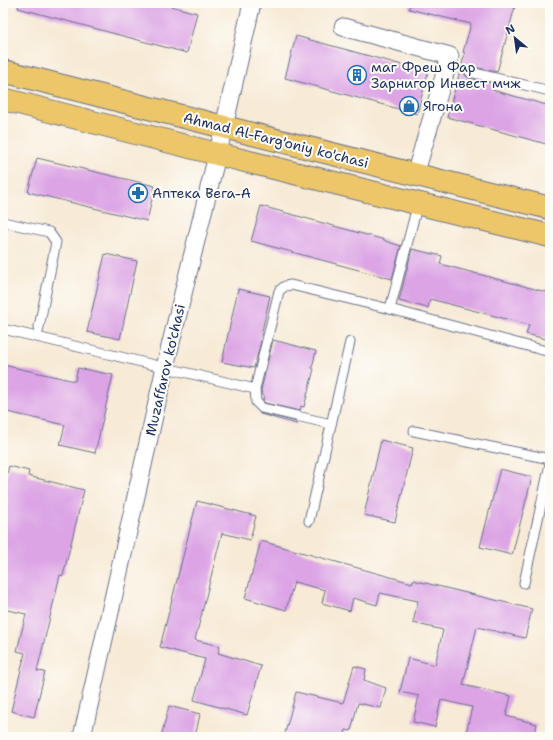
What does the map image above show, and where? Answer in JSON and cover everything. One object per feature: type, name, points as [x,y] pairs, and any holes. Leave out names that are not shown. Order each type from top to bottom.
[{"type":"main road","name":"Ahmad Al-Farg'oniy ko'chasi","points":[[3,71],[550,208]]},
{"type":"main road","name":"Ahmad Al-Farg'oniy ko'chasi","points":[[3,99],[550,236]]},
{"type":"street","name":"Muzaffarov ko'chasi","points":[[82,737],[165,367],[218,154],[252,3]]},
{"type":"street","points":[[343,27],[450,56],[415,175]]},
{"type":"lane","points":[[470,72],[550,91]]},
{"type":"lane","points":[[390,309],[418,203]]},
{"type":"lane","points":[[3,222],[49,232],[56,242],[37,337]]},
{"type":"lane","points":[[331,424],[262,408],[256,402],[254,389],[279,291],[285,286],[292,285],[390,309],[550,352]]},
{"type":"lane","points":[[3,329],[254,389]]},
{"type":"lane","points":[[309,521],[350,342]]},
{"type":"lane","points":[[414,431],[550,459]]},
{"type":"lane","points":[[524,583],[550,464]]},
{"type":"building","points":[[19,3],[159,3],[197,13],[187,53],[18,8]]},
{"type":"building","points":[[410,3],[516,3],[497,72],[469,66],[465,68],[464,73],[469,78],[494,84],[492,90],[550,106],[550,145],[447,117],[465,53],[463,52],[471,24],[409,9]]},
{"type":"building","name":"маг Фреш Фар Зарнигор Инвест мчж","points":[[296,36],[428,72],[417,114],[285,78]]},
{"type":"building","points":[[37,158],[155,186],[147,221],[28,192]]},
{"type":"building","points":[[261,206],[385,240],[401,246],[392,279],[251,241]]},
{"type":"building","points":[[412,249],[442,256],[440,264],[550,293],[550,340],[526,334],[529,325],[430,299],[428,308],[399,301]]},
{"type":"building","points":[[105,254],[137,261],[120,339],[87,332]]},
{"type":"building","points":[[238,289],[270,296],[254,368],[222,362]]},
{"type":"building","points":[[273,340],[316,351],[312,368],[314,369],[304,407],[301,406],[300,411],[265,403],[263,401],[264,396],[262,395],[261,390]]},
{"type":"building","points":[[3,365],[75,381],[78,368],[113,375],[95,453],[60,445],[65,425],[3,411]]},
{"type":"building","points":[[260,414],[297,422],[297,424]]},
{"type":"building","points":[[381,440],[413,448],[395,522],[364,515]]},
{"type":"building","points":[[9,466],[29,471],[28,476],[84,490],[63,576],[60,575],[37,671],[45,672],[34,717],[11,711],[25,653],[17,651],[26,614],[3,609],[3,477],[6,478]]},
{"type":"building","points":[[500,469],[532,477],[512,555],[480,547]]},
{"type":"building","points":[[197,501],[256,516],[250,540],[222,533],[195,640],[220,646],[218,653],[261,666],[247,715],[194,700],[205,659],[160,647]]},
{"type":"building","points":[[261,541],[412,583],[413,580],[532,609],[525,638],[477,627],[463,685],[511,696],[506,716],[537,724],[534,737],[465,737],[472,707],[441,700],[435,727],[413,722],[419,696],[400,692],[408,658],[435,665],[443,630],[413,623],[418,601],[380,593],[377,605],[353,598],[350,611],[322,603],[325,590],[294,582],[286,610],[245,598]]},
{"type":"building","points":[[354,666],[366,669],[364,680],[386,688],[381,708],[358,703],[351,731],[346,730],[344,737],[284,737],[296,692],[343,703]]},
{"type":"building","points":[[169,706],[200,714],[195,737],[161,737]]},
{"type":"place","name":"маг Фреш Фар Зарнигор Инвест мчж","points":[[357,75]]},
{"type":"place","name":"Ягона","points":[[409,106]]},
{"type":"place","name":"Аптека Вега-А","points":[[138,193]]}]
